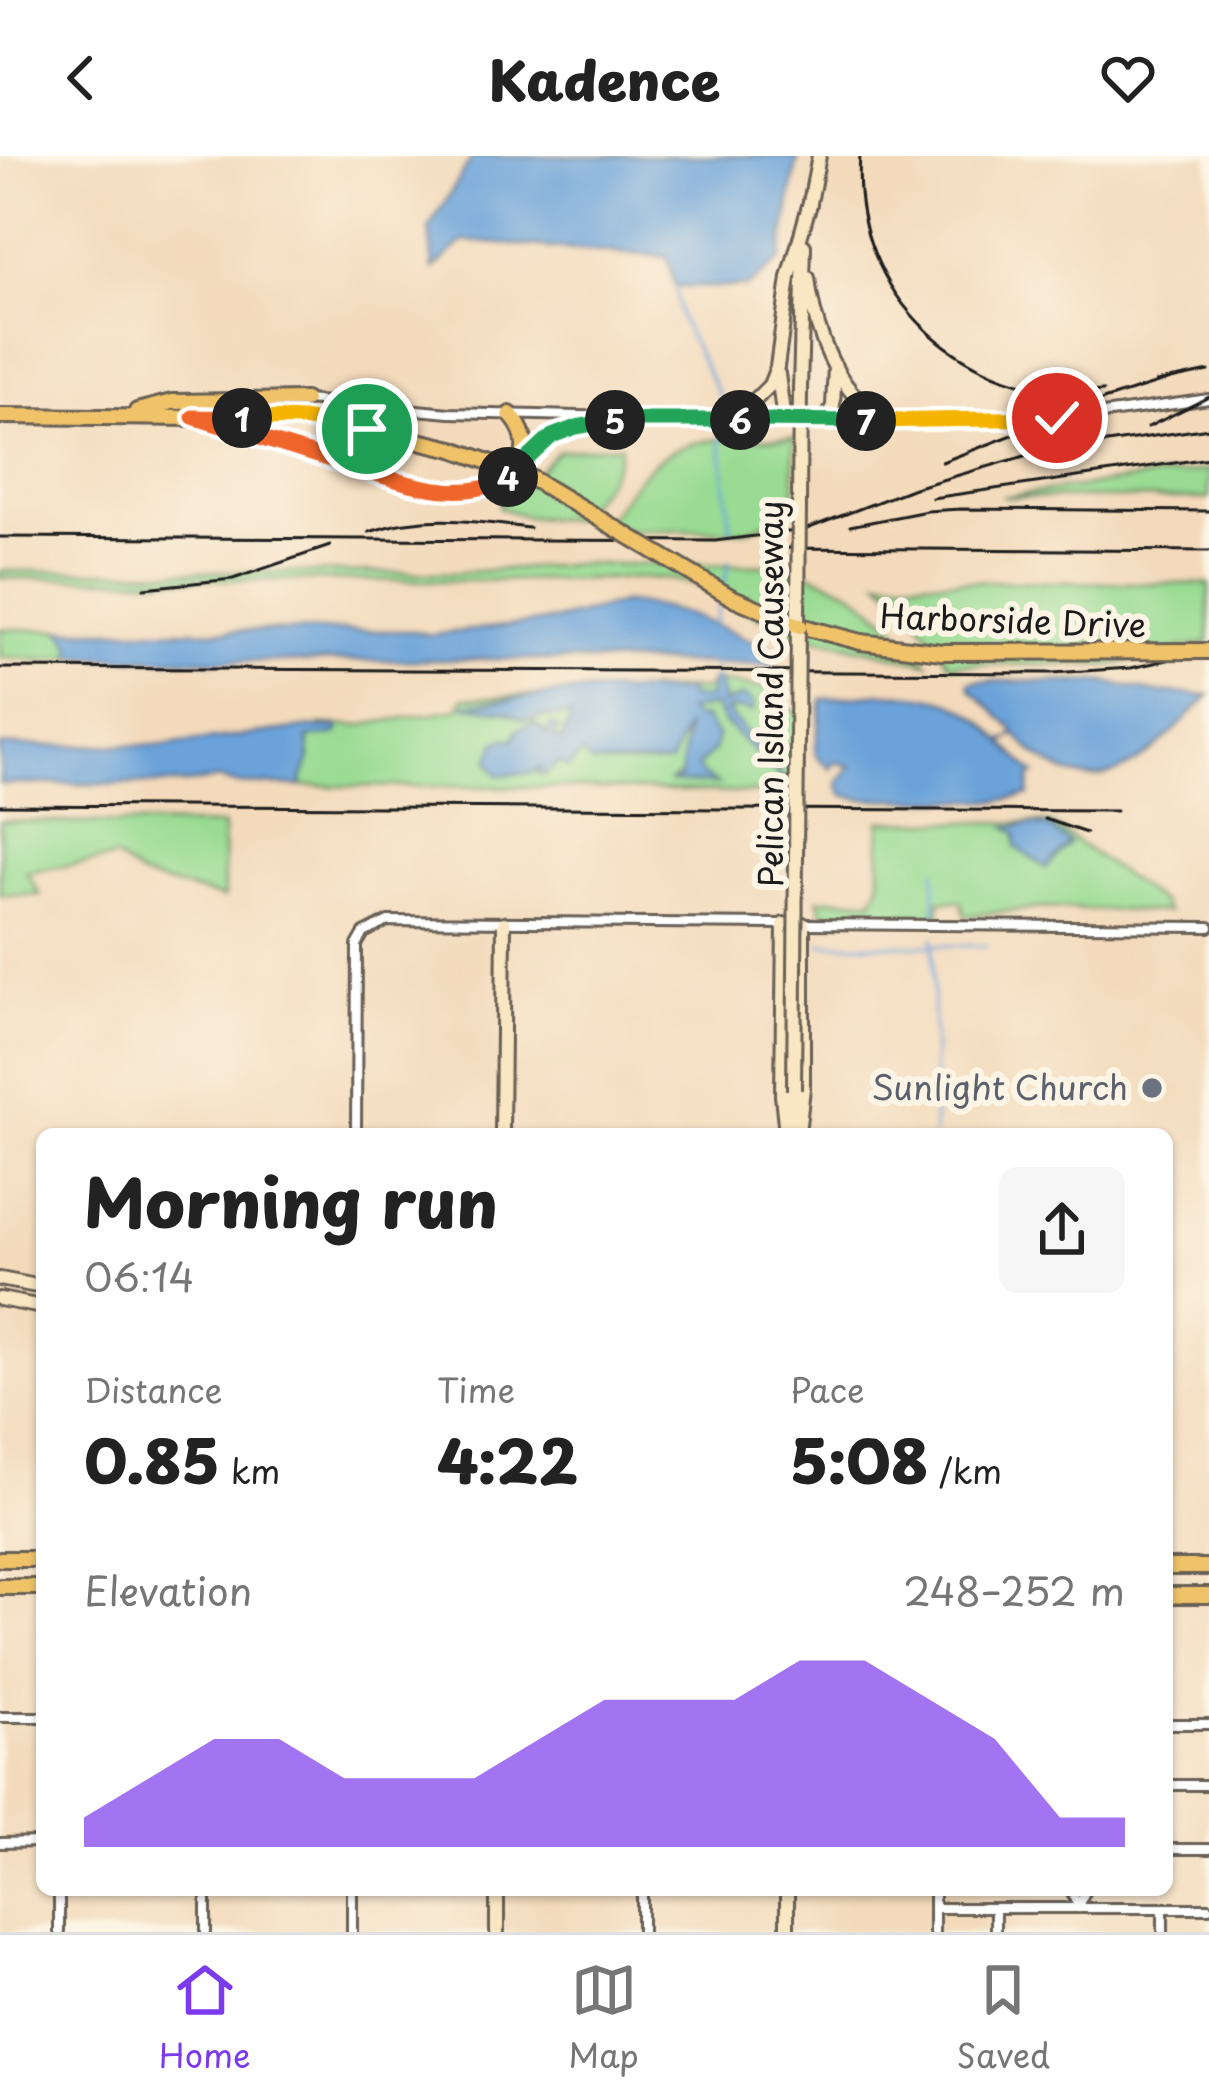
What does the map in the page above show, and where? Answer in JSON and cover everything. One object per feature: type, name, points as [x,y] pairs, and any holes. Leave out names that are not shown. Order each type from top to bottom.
[{"type":"main road","name":"Pelican Island Causeway","points":[[793,1128],[800,389],[804,247],[819,156]]},
{"type":"main road","points":[[784,421],[778,367],[789,278],[810,202]]},
{"type":"main road","points":[[804,247],[812,305],[835,366],[855,397],[897,421]]},
{"type":"main road","points":[[826,422],[833,406],[835,366]]},
{"type":"main road","points":[[713,420],[749,406],[770,385],[778,367]]},
{"type":"main road","points":[[110,417],[172,402],[305,400]]},
{"type":"main road","points":[[193,417],[436,489],[476,489],[497,484],[515,472],[524,453],[520,424],[510,414]]},
{"type":"main road","name":"Harborside Drive","points":[[0,416],[302,419],[367,429],[453,449],[526,475],[731,597],[800,626],[894,648],[942,652],[1209,651]]},
{"type":"main road","points":[[502,1128],[504,922]]},
{"type":"main road","points":[[784,924],[782,1095],[791,1128]]},
{"type":"main road","points":[[794,1128],[803,1088],[803,924]]},
{"type":"main road","points":[[0,1279],[36,1286]]},
{"type":"main road","points":[[0,1299],[36,1306]]},
{"type":"main road","points":[[0,1559],[36,1559]]},
{"type":"main road","points":[[1173,1567],[1209,1567]]},
{"type":"main road","points":[[0,1587],[36,1587]]},
{"type":"main road","points":[[1173,1595],[1209,1595]]},
{"type":"main road","points":[[497,1896],[497,1932]]},
{"type":"main road","points":[[787,1932],[788,1896]]},
{"type":"street","points":[[305,400],[510,414],[826,422],[1082,417],[1209,399]]},
{"type":"street","points":[[515,472],[552,436],[623,418]]},
{"type":"street","points":[[356,1128],[357,944],[364,933],[388,921],[1209,927]]},
{"type":"street","points":[[0,1717],[36,1717]]},
{"type":"street","points":[[1173,1724],[1209,1724]]},
{"type":"street","points":[[1173,1785],[1209,1785]]},
{"type":"street","points":[[0,1843],[36,1842]]},
{"type":"street","points":[[1173,1849],[1209,1849]]},
{"type":"street","points":[[59,1896],[59,1932]]},
{"type":"street","points":[[206,1896],[206,1932]]},
{"type":"street","points":[[352,1896],[352,1932]]},
{"type":"street","points":[[642,1896],[642,1932]]},
{"type":"street","points":[[934,1896],[934,1932]]},
{"type":"street","points":[[1074,1896],[1079,1906]]},
{"type":"street","points":[[1079,1906],[1083,1896]]},
{"type":"street","points":[[995,1907],[995,1932]]},
{"type":"street","points":[[934,1908],[1209,1908]]},
{"type":"street","points":[[1163,1908],[1163,1932]]},
{"type":"green space","points":[[794,438],[795,509],[749,530],[601,530],[642,474],[680,448],[727,439]]},
{"type":"green space","points":[[620,445],[609,476],[572,520],[529,517],[499,508],[500,497],[516,494],[558,451]]},
{"type":"green space","points":[[1209,470],[1209,499],[1002,497]]},
{"type":"green space","points":[[580,564],[790,565],[852,591],[886,618],[928,663],[789,632],[695,584],[662,578],[0,578],[0,571],[452,573]]},
{"type":"green space","points":[[880,580],[1209,584],[1209,642],[1112,665],[950,664],[906,602]]},
{"type":"green space","points":[[0,629],[60,630],[71,644],[72,657],[0,657]]},
{"type":"green space","points":[[722,682],[773,690],[783,707],[802,713],[800,800],[774,794],[543,787],[302,786],[304,746],[320,725],[358,726],[458,709],[463,698],[704,689]]},
{"type":"green space","points":[[0,821],[223,826],[224,898],[141,877],[116,858],[27,872],[40,895],[0,895]]},
{"type":"green space","points":[[880,821],[1050,823],[1161,902],[1167,912],[1039,908],[965,916],[961,901],[939,901],[940,915],[823,913],[818,899],[873,900],[880,884]]},
{"type":"water","points":[[473,156],[798,156],[780,260],[748,287],[675,287],[667,257],[464,241],[433,269],[429,228]]},
{"type":"water","points":[[622,603],[701,620],[776,651],[778,659],[771,665],[72,657],[71,644],[60,630],[416,631],[430,635],[556,620]]},
{"type":"water","points":[[711,681],[719,681],[724,704],[743,696],[753,702],[753,712],[727,711],[783,776],[784,791],[796,794],[796,801],[780,797],[775,771],[725,724],[714,706],[687,711],[699,720],[703,717],[717,736],[715,749],[698,766],[701,774],[717,784],[668,782],[680,777],[687,726],[670,763],[592,764],[582,754],[568,768],[559,762],[545,774],[538,774],[541,767],[532,773],[498,775],[489,761],[496,743],[514,740],[517,730],[533,722],[548,733],[551,724],[560,729],[556,739],[562,740],[571,716],[522,719],[505,711],[462,705],[572,692],[689,691],[689,698],[709,697]]},
{"type":"water","points":[[970,682],[1105,682],[1152,692],[1209,695],[1141,759],[1095,777],[1070,774],[1044,760],[1016,735],[1012,737],[1014,730],[970,688]]},
{"type":"water","points":[[883,693],[934,698],[975,716],[1000,740],[1008,740],[1004,744],[1035,774],[1030,777],[1029,795],[997,801],[842,795],[838,783],[851,766],[835,762],[831,769],[815,754],[822,699]]},
{"type":"water","points":[[338,727],[338,734],[308,738],[310,758],[300,786],[219,779],[186,784],[0,784],[0,746],[166,745]]},
{"type":"water","points":[[1007,827],[1049,827],[1069,843],[1046,868],[1016,847],[1016,833]]},
{"type":"waterway","points":[[675,287],[681,320],[721,399]]},
{"type":"waterway","points":[[720,435],[731,532]]},
{"type":"waterway","points":[[723,586],[730,561]]},
{"type":"waterway","points":[[714,627],[721,595]]},
{"type":"waterway","points":[[714,661],[715,681]]},
{"type":"waterway","points":[[935,870],[935,917]]},
{"type":"waterway","points":[[933,938],[934,1128]]},
{"type":"waterway","points":[[820,944],[987,946]]},
{"type":"railway","points":[[860,156],[862,206],[874,253],[896,295],[926,330],[963,359],[1006,379],[1053,390],[1103,391]]},
{"type":"railway","points":[[1156,382],[1209,371]]},
{"type":"railway","points":[[942,462],[1174,378]]},
{"type":"railway","points":[[1148,427],[1209,397]]},
{"type":"railway","points":[[0,537],[715,541],[804,530],[914,488],[1032,454],[1209,428]]},
{"type":"railway","points":[[932,498],[1209,458]]},
{"type":"railway","points":[[850,526],[961,509],[1209,511]]},
{"type":"railway","points":[[369,532],[429,521],[529,528]]},
{"type":"railway","points":[[144,588],[233,579],[330,546]]},
{"type":"railway","points":[[774,548],[1209,551]]},
{"type":"railway","points":[[0,668],[1052,673],[1131,668],[1209,651]]},
{"type":"railway","points":[[0,805],[1116,811]]},
{"type":"railway","points":[[1045,819],[1086,833]]},
{"type":"place","name":"Sunlight Church","points":[[1152,1088]]},
{"type":"route","points":[[367,429],[302,419],[193,417],[436,489],[497,484],[552,436],[623,418],[826,422],[1057,418]]}]
